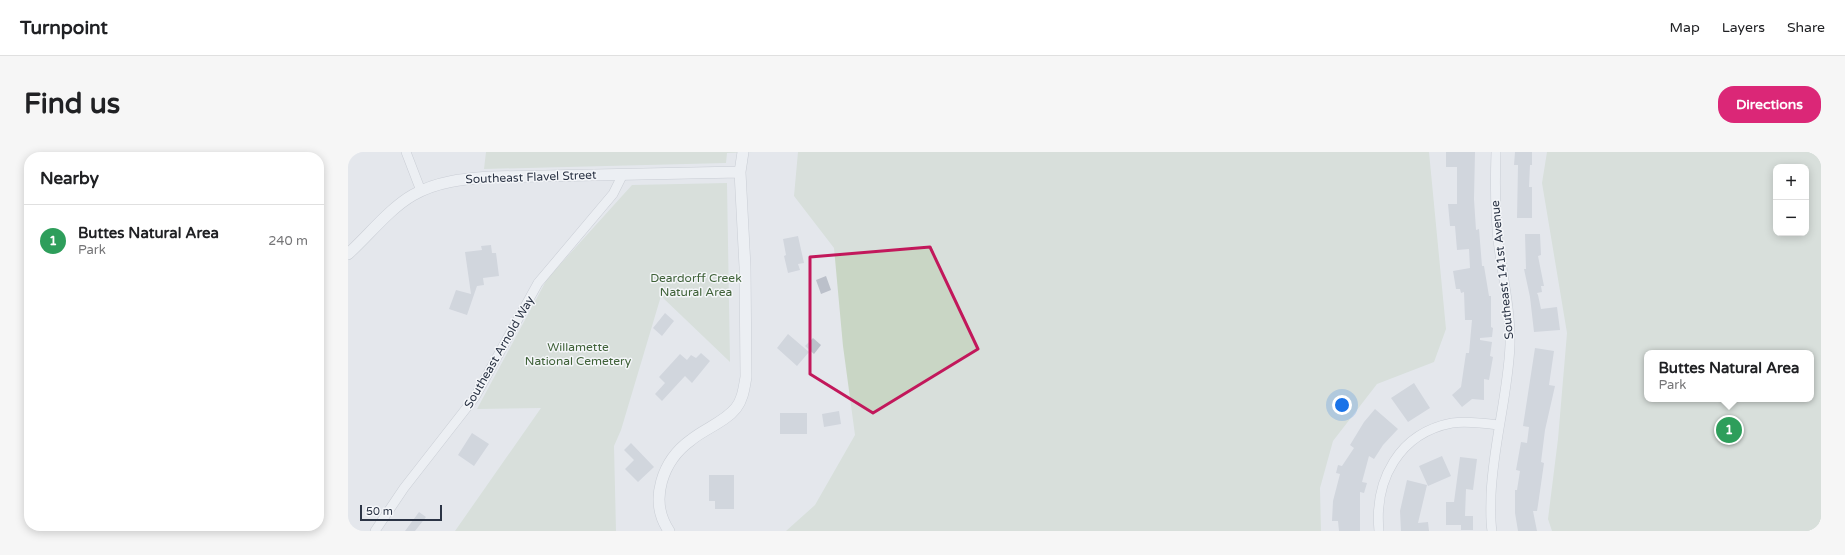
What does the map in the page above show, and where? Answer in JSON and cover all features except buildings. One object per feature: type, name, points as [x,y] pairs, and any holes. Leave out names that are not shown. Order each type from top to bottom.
[{"type":"street","points":[[406,152],[421,191]]},
{"type":"street","points":[[669,531],[663,521],[658,496],[664,474],[670,462],[679,450],[690,440],[735,410],[741,400],[744,389],[746,377],[745,267],[740,172],[743,152]]},
{"type":"street","name":"Southeast 141st Avenue","points":[[1492,531],[1492,477],[1510,342],[1506,288],[1496,212],[1496,152]]},
{"type":"street","name":"Southeast Flavel Street","points":[[348,254],[398,206],[421,191],[442,183],[463,179],[740,172]]},
{"type":"street","name":"Southeast Arnold Way","points":[[375,531],[404,488],[475,397],[538,283],[613,194],[623,174]]},
{"type":"street","points":[[1379,531],[1378,503],[1383,483],[1392,464],[1413,441],[1432,430],[1453,423],[1477,422],[1498,425]]},
{"type":"highlighted area","points":[[930,247],[978,349],[873,413],[810,374],[810,257]]},
{"type":"green space","points":[[486,152],[754,152],[727,153],[726,163],[484,169]]},
{"type":"green space","points":[[798,152],[1429,152],[1446,329],[1434,362],[1377,384],[1333,441],[1320,488],[1321,531],[786,531],[815,505],[855,435],[843,346],[834,248],[794,196]]},
{"type":"green space","points":[[1547,152],[1821,152],[1821,531],[1552,531],[1548,519],[1558,439],[1567,333],[1542,183]]},
{"type":"green space","name":"Willamette National Cemetery","points":[[727,183],[730,362],[661,296],[621,430],[614,446],[616,531],[455,531],[541,408],[477,409],[547,279],[632,185]]},
{"type":"place","name":"Buttes Natural Area","points":[[1729,430]]},
{"type":"park label","name":"Deardorff Creek Natural Area","points":[[696,285]]}]
